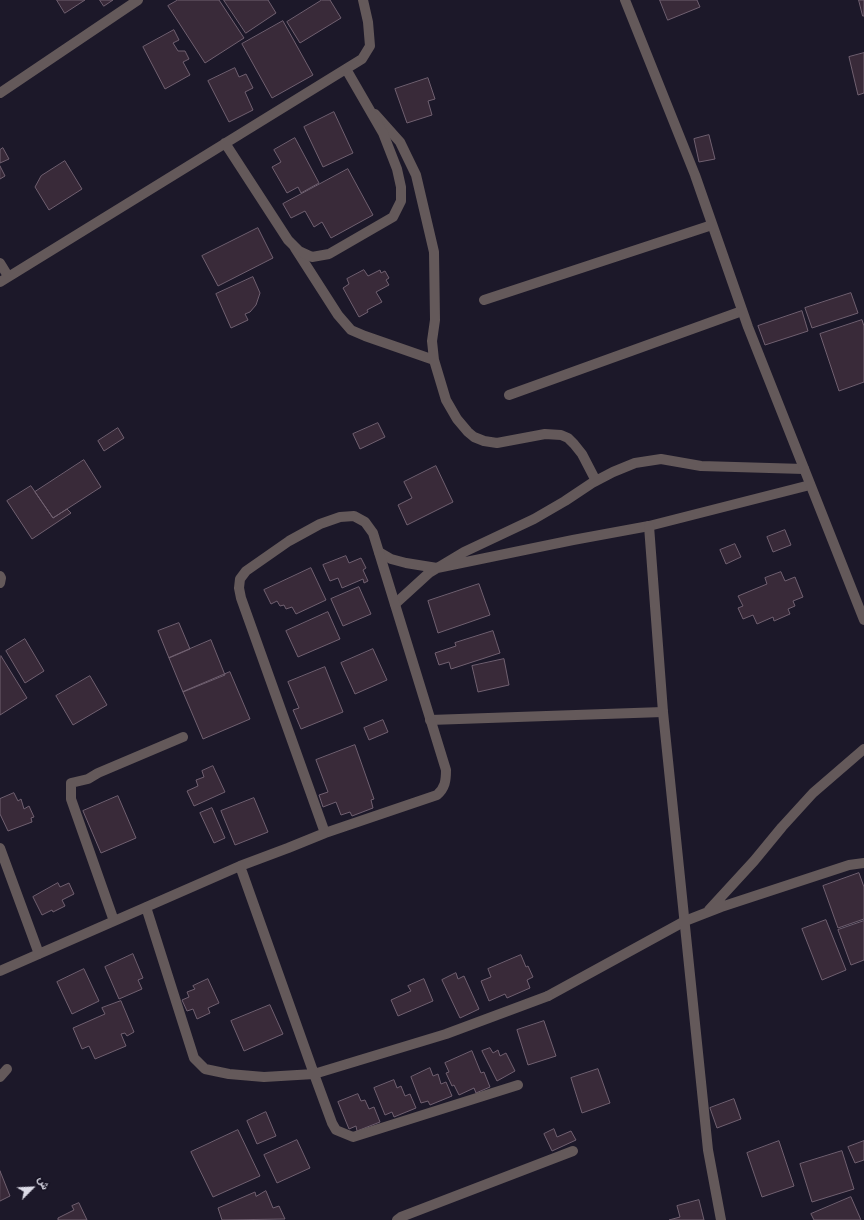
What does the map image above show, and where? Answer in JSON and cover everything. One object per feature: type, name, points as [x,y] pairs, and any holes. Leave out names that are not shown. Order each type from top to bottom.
[{"type":"street","points":[[0,93],[138,0]]},
{"type":"street","points":[[0,263],[4,279],[362,59],[370,46],[368,22],[363,0]]},
{"type":"street","points":[[625,0],[694,175],[750,335],[864,620]]},
{"type":"street","points":[[224,143],[288,240],[300,251],[312,257],[329,254],[393,218],[401,201],[401,187],[397,169],[383,133],[346,69]]},
{"type":"street","points":[[369,108],[400,142],[406,151],[416,175],[434,252],[435,320],[432,341],[434,360],[446,400],[457,419],[474,437],[484,441],[497,443],[545,434],[561,435],[568,438],[582,454],[596,481]]},
{"type":"street","points":[[484,300],[712,225]]},
{"type":"street","points":[[294,246],[338,315],[351,330],[434,360]]},
{"type":"street","points":[[508,395],[742,311]]},
{"type":"street","points":[[395,604],[430,573],[464,552],[534,519],[566,501],[596,481],[635,463],[661,460],[701,466],[804,469]]},
{"type":"street","points":[[379,552],[391,559],[437,568],[649,526],[810,485]]},
{"type":"street","points":[[0,971],[240,866],[325,833],[436,795],[443,789],[446,780],[446,770],[373,533],[365,522],[354,516],[340,517],[320,524],[289,541],[246,571],[240,579],[239,588],[241,598],[325,833]]},
{"type":"street","points":[[649,526],[664,712],[708,1150],[720,1220]]},
{"type":"street","points":[[0,576],[0,583]]},
{"type":"street","points":[[430,720],[664,712]]},
{"type":"street","points":[[114,921],[71,799],[71,783],[88,778],[183,737]]},
{"type":"street","points":[[707,912],[814,793],[864,749]]},
{"type":"street","points":[[0,848],[38,954]]},
{"type":"street","points":[[146,907],[194,1058],[205,1069],[229,1074],[264,1077],[314,1074],[446,1034],[548,996],[685,921],[707,912],[849,865],[864,863]]},
{"type":"street","points":[[240,866],[314,1074],[336,1130],[353,1137],[518,1085]]},
{"type":"street","points":[[397,1220],[401,1217],[467,1191],[573,1151]]},
{"type":"building","points":[[57,0],[85,0],[65,13]]},
{"type":"building","points":[[100,0],[113,0],[104,6]]},
{"type":"building","points":[[178,0],[219,0],[244,38],[205,63],[168,6]]},
{"type":"building","points":[[224,0],[268,0],[276,13],[246,33]]},
{"type":"building","points":[[322,0],[330,0],[341,18],[300,43],[287,22]]},
{"type":"building","points":[[660,0],[697,0],[700,7],[668,20]]},
{"type":"building","points":[[859,0],[864,0],[864,16],[863,16]]},
{"type":"building","points":[[283,21],[313,75],[272,98],[242,44]]},
{"type":"building","points":[[174,30],[179,40],[173,43],[178,51],[185,51],[189,59],[183,62],[190,75],[165,89],[143,47]]},
{"type":"building","points":[[864,53],[864,93],[858,95],[849,57]]},
{"type":"building","points":[[235,68],[239,77],[246,74],[253,88],[245,92],[253,110],[229,122],[208,81]]},
{"type":"building","points":[[428,78],[435,99],[428,101],[432,115],[407,123],[395,89]]},
{"type":"building","points":[[334,112],[353,153],[323,167],[304,127]]},
{"type":"building","points":[[709,135],[715,159],[699,162],[694,139]]},
{"type":"building","points":[[295,138],[319,183],[301,193],[298,187],[287,193],[272,167],[281,162],[274,150]]},
{"type":"building","points":[[3,148],[9,159],[0,163],[0,150]]},
{"type":"building","points":[[65,161],[82,189],[49,210],[35,187],[41,176]]},
{"type":"building","points":[[0,166],[5,176],[0,179]]},
{"type":"building","points":[[348,169],[373,215],[331,238],[322,222],[314,227],[305,211],[291,218],[283,204]]},
{"type":"building","points":[[258,228],[273,258],[218,286],[202,256]]},
{"type":"building","points":[[364,270],[368,276],[380,270],[381,273],[385,271],[389,278],[386,280],[389,285],[376,292],[382,302],[367,310],[368,312],[359,317],[343,288],[349,284],[347,279]]},
{"type":"building","points":[[253,277],[260,293],[256,305],[250,312],[245,314],[248,320],[231,328],[216,294]]},
{"type":"building","points":[[851,293],[858,313],[812,328],[805,308]]},
{"type":"building","points":[[802,311],[808,331],[765,345],[758,326]]},
{"type":"building","points":[[862,320],[864,326],[864,382],[839,391],[820,334]]},
{"type":"building","points":[[378,423],[385,437],[360,449],[353,434]]},
{"type":"building","points":[[118,428],[124,438],[104,451],[98,441]]},
{"type":"building","points":[[84,460],[101,487],[53,518],[35,492]]},
{"type":"building","points":[[436,466],[453,502],[407,525],[398,505],[412,498],[404,482]]},
{"type":"building","points":[[31,486],[53,518],[67,509],[71,513],[32,539],[7,501]]},
{"type":"building","points":[[785,530],[791,545],[773,552],[767,537]]},
{"type":"building","points":[[735,544],[741,557],[726,564],[720,550]]},
{"type":"building","points":[[346,556],[349,563],[361,558],[366,568],[363,570],[368,581],[364,583],[363,579],[342,588],[338,578],[330,581],[323,565]]},
{"type":"building","points":[[311,568],[326,600],[296,614],[292,607],[286,609],[284,605],[280,606],[277,601],[271,604],[264,590]]},
{"type":"building","points":[[781,572],[785,581],[795,577],[803,597],[793,601],[795,606],[788,609],[790,614],[774,621],[773,617],[757,624],[753,615],[743,619],[738,608],[743,606],[738,596],[767,584],[765,578]]},
{"type":"building","points":[[479,584],[490,615],[438,633],[428,601]]},
{"type":"building","points":[[359,587],[371,614],[343,626],[331,599]]},
{"type":"building","points":[[328,612],[340,639],[298,657],[286,631]]},
{"type":"building","points":[[179,623],[190,649],[169,658],[158,631]]},
{"type":"building","points":[[493,631],[500,653],[451,669],[449,662],[439,665],[435,653],[456,646],[455,643]]},
{"type":"building","points":[[25,639],[44,671],[25,683],[6,651]]},
{"type":"building","points":[[211,640],[225,675],[183,692],[169,658]]},
{"type":"building","points":[[373,649],[387,680],[355,694],[341,663]]},
{"type":"building","points":[[1,656],[27,698],[0,715],[0,657]]},
{"type":"building","points":[[504,659],[509,685],[478,692],[472,666]]},
{"type":"building","points":[[325,667],[343,712],[301,729],[293,710],[299,708],[288,682]]},
{"type":"building","points":[[230,672],[250,719],[203,739],[183,692]]},
{"type":"building","points":[[90,676],[107,705],[73,725],[56,696]]},
{"type":"building","points":[[383,720],[388,732],[369,740],[364,728]]},
{"type":"building","points":[[355,745],[374,799],[371,800],[373,808],[352,816],[350,812],[341,815],[336,802],[323,807],[319,795],[328,792],[316,760]]},
{"type":"building","points":[[213,766],[225,792],[194,806],[187,791],[198,786],[196,780],[204,777],[202,771]]},
{"type":"building","points":[[14,793],[18,801],[21,799],[24,809],[29,806],[34,817],[31,818],[32,822],[8,831],[0,814],[0,799]]},
{"type":"building","points":[[118,796],[136,838],[101,853],[83,811]]},
{"type":"building","points":[[254,798],[268,832],[235,845],[221,811]]},
{"type":"building","points":[[212,808],[225,838],[214,843],[200,813]]},
{"type":"building","points":[[859,873],[864,887],[864,919],[838,928],[823,886]]},
{"type":"building","points":[[58,883],[60,887],[69,883],[74,894],[62,900],[65,906],[53,912],[52,910],[42,915],[33,897]]},
{"type":"building","points":[[826,920],[846,970],[822,980],[802,929]]},
{"type":"building","points":[[864,921],[864,960],[851,965],[838,930]]},
{"type":"building","points":[[133,954],[143,978],[138,980],[142,989],[119,999],[105,967]]},
{"type":"building","points":[[521,955],[526,967],[528,966],[533,977],[527,980],[530,988],[507,998],[505,994],[489,1001],[481,981],[491,977],[488,969]]},
{"type":"building","points":[[84,969],[99,1001],[72,1014],[57,982]]},
{"type":"building","points":[[456,973],[458,979],[464,976],[479,1009],[460,1018],[442,980]]},
{"type":"building","points":[[208,979],[219,1003],[208,1008],[210,1013],[197,1019],[193,1009],[187,1011],[182,1000],[189,997],[187,992],[195,989],[193,986]]},
{"type":"building","points":[[424,979],[433,1001],[398,1016],[391,1000],[411,991],[408,986]]},
{"type":"building","points":[[121,1001],[134,1032],[127,1036],[125,1033],[121,1034],[126,1046],[95,1059],[89,1046],[82,1049],[73,1028],[105,1014],[102,1008]]},
{"type":"building","points":[[270,1005],[283,1034],[244,1051],[231,1021]]},
{"type":"building","points":[[544,1021],[556,1056],[528,1065],[517,1030]]},
{"type":"building","points":[[490,1048],[493,1053],[498,1050],[500,1056],[506,1053],[515,1071],[497,1081],[482,1051]]},
{"type":"building","points":[[472,1051],[481,1073],[484,1072],[490,1087],[476,1093],[474,1088],[459,1095],[454,1085],[452,1086],[446,1073],[449,1072],[445,1063]]},
{"type":"building","points":[[430,1068],[433,1076],[438,1074],[441,1084],[446,1082],[452,1096],[430,1105],[428,1101],[421,1103],[411,1077]]},
{"type":"building","points":[[598,1069],[610,1103],[582,1113],[571,1078]]},
{"type":"building","points":[[394,1080],[397,1088],[401,1086],[405,1096],[410,1094],[416,1108],[394,1117],[392,1112],[385,1115],[374,1088]]},
{"type":"building","points":[[358,1094],[361,1101],[365,1100],[369,1109],[374,1107],[380,1122],[357,1131],[356,1126],[349,1129],[338,1102]]},
{"type":"building","points":[[734,1099],[741,1119],[717,1128],[710,1108]]},
{"type":"building","points":[[266,1112],[276,1136],[257,1144],[247,1121]]},
{"type":"building","points":[[554,1129],[557,1137],[571,1131],[576,1140],[552,1151],[544,1134]]},
{"type":"building","points":[[238,1130],[260,1176],[213,1197],[191,1152]]},
{"type":"building","points":[[297,1140],[310,1168],[277,1183],[264,1155]]},
{"type":"building","points":[[779,1141],[794,1186],[762,1197],[747,1153]]},
{"type":"building","points":[[864,1141],[864,1160],[855,1163],[848,1147]]},
{"type":"building","points":[[842,1151],[854,1189],[812,1202],[800,1164]]},
{"type":"building","points":[[0,1171],[10,1196],[0,1201]]},
{"type":"building","points":[[266,1191],[273,1208],[279,1206],[285,1219],[222,1220],[218,1208],[255,1192],[256,1196]]},
{"type":"building","points":[[851,1197],[861,1220],[814,1220],[811,1214]]},
{"type":"building","points":[[699,1200],[704,1220],[669,1220],[680,1217],[677,1206]]},
{"type":"building","points":[[79,1203],[87,1220],[58,1220],[58,1218],[74,1210],[72,1206]]}]
